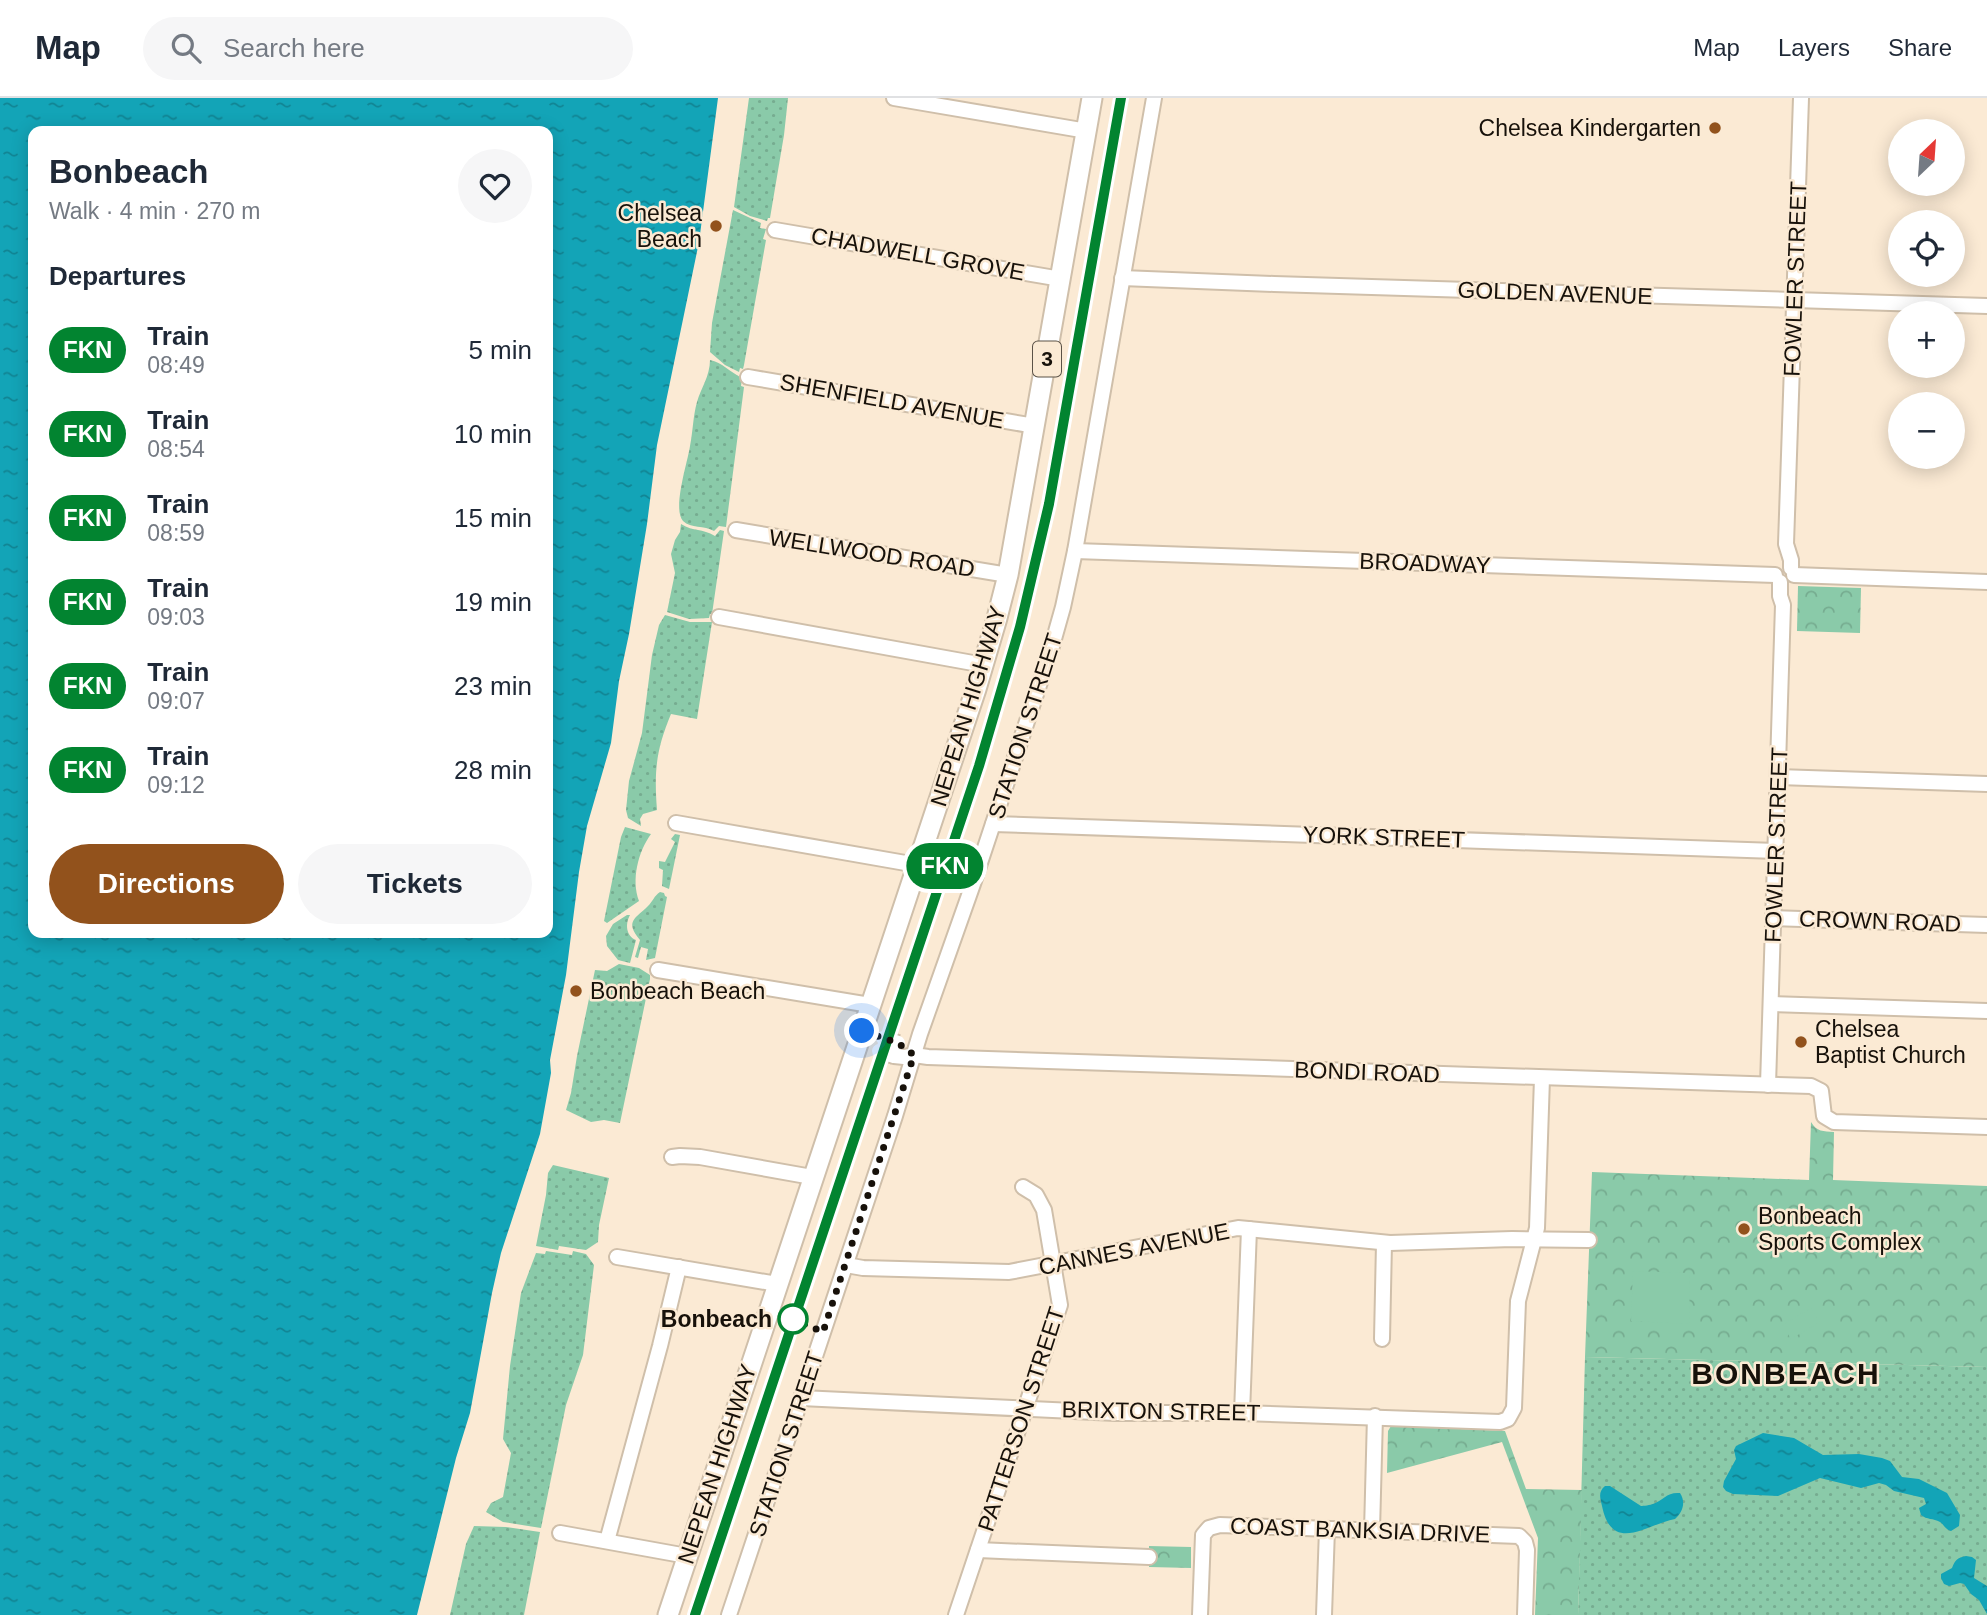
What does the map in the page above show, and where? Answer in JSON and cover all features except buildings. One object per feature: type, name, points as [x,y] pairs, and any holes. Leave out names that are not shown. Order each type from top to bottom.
[{"type":"highway","name":"NEPEAN HIGHWAY","points":[[668,1615],[984,665],[1007,575],[1092,98]]},
{"type":"street","points":[[894,98],[1087,131]]},
{"type":"street","name":"STATION STREET","points":[[729,1615],[1063,607],[1154,98]]},
{"type":"street","name":"FOWLER STREET","points":[[1768,1085],[1783,605],[1780,596],[1785,575],[1781,555],[1786,544],[1801,98]]},
{"type":"street","name":"CHADWELL GROVE","points":[[775,230],[1061,279]]},
{"type":"street","name":"GOLDEN AVENUE","points":[[1122,278],[1987,306]]},
{"type":"street","name":"SHENFIELD AVENUE","points":[[748,377],[1035,426]]},
{"type":"street","name":"WELLWOOD ROAD","points":[[736,530],[1007,575]]},
{"type":"street","name":"BROADWAY","points":[[1075,551],[1987,582]]},
{"type":"street","points":[[719,617],[984,665]]},
{"type":"street","points":[[1778,777],[1987,784]]},
{"type":"street","points":[[676,823],[917,865]]},
{"type":"street","name":"YORK STREET","points":[[993,824],[1776,851]]},
{"type":"street","name":"CROWN ROAD","points":[[1773,918],[1987,925]]},
{"type":"street","points":[[659,970],[870,1006]]},
{"type":"street","points":[[1771,1004],[1987,1011]]},
{"type":"street","points":[[860,1037],[914,1055]]},
{"type":"street","name":"BONDI ROAD","points":[[914,1055],[928,1058],[1813,1086],[1822,1094],[1826,1118],[1835,1122],[1987,1127]]},
{"type":"street","points":[[1534,1239],[1538,1216],[1542,1078]]},
{"type":"street","points":[[672,1157],[696,1157],[812,1177]]},
{"type":"street","name":"PATTERSON STREET","points":[[956,1615],[1060,1306],[1043,1207],[1035,1195],[1023,1187]]},
{"type":"street","points":[[1242,1413],[1249,1229]]},
{"type":"street","name":"CANNES AVENUE","points":[[846,1265],[863,1268],[1005,1272],[1225,1230],[1249,1229],[1384,1243],[1589,1240]]},
{"type":"street","name":"BRIXTON STREET","points":[[801,1398],[1115,1413],[1375,1416],[1500,1423],[1508,1419],[1514,1408],[1518,1301],[1534,1239]]},
{"type":"street","points":[[1382,1339],[1384,1243]]},
{"type":"street","points":[[617,1257],[777,1284]]},
{"type":"street","points":[[607,1541],[679,1267]]},
{"type":"street","points":[[1372,1531],[1375,1416]]},
{"type":"street","name":"COAST BANKSIA DRIVE","points":[[1200,1615],[1203,1535],[1209,1528],[1220,1525],[1513,1535],[1523,1538],[1527,1550],[1525,1615]]},
{"type":"street","points":[[1324,1615],[1327,1529]]},
{"type":"street","points":[[560,1533],[687,1556]]},
{"type":"street","points":[[978,1550],[1149,1557]]},
{"type":"green space","points":[[749,98],[788,98],[770,218],[767,221],[734,207]]},
{"type":"green space","points":[[733,210],[761,223],[760,228],[766,229],[744,365],[739,372],[725,365],[710,352],[712,323]]},
{"type":"green space","points":[[710,360],[742,378],[741,386],[744,387],[726,527],[719,526],[714,531],[683,521],[679,506],[696,407]]},
{"type":"green space","points":[[681,524],[715,536],[720,530],[724,531],[712,614],[709,618],[689,619],[667,612],[675,573],[671,554]]},
{"type":"green space","points":[[1798,586],[1861,588],[1860,633],[1797,631]]},
{"type":"green space","points":[[665,615],[690,622],[712,622],[697,719],[671,714],[657,761],[657,810],[643,814],[640,819],[641,826],[628,818],[626,810],[629,781],[642,733],[652,655],[659,625]]},
{"type":"green space","points":[[625,827],[651,834],[637,866],[639,901],[607,923],[604,921]]},
{"type":"green space","points":[[675,834],[680,835],[669,889],[662,886],[663,870],[659,868],[659,861],[665,862],[675,842],[671,839]]},
{"type":"green space","points":[[660,892],[667,897],[655,958],[646,960],[648,949],[641,947],[638,958],[635,957],[640,940],[632,924]]},
{"type":"green space","points":[[630,915],[627,922],[628,933],[636,940],[630,963],[618,960],[607,946],[606,936],[613,924]]},
{"type":"green space","points":[[619,964],[639,968],[650,975],[650,979],[620,1123],[604,1120],[591,1122],[566,1110],[595,970],[607,971]]},
{"type":"green space","points":[[1811,1122],[1818,1129],[1834,1132],[1833,1180],[1987,1186],[1987,1367],[1585,1357],[1592,1172],[1809,1180]]},
{"type":"green space","points":[[553,1165],[609,1178],[598,1242],[586,1250],[559,1246],[558,1250],[536,1246],[548,1173]]},
{"type":"green space","points":[[546,1251],[586,1254],[594,1265],[583,1355],[566,1405],[541,1528],[503,1522],[486,1512],[491,1503],[503,1497],[511,1453],[503,1439],[521,1293],[536,1253],[545,1254]]},
{"type":"green space","points":[[1633,1271],[1690,1273],[1689,1324],[1631,1321]]},
{"type":"green space","points":[[1811,1308],[1820,1322],[1791,1339],[1782,1325]]},
{"type":"green space","points":[[1585,1357],[1987,1367],[1987,1615],[1578,1615]]},
{"type":"green space","points":[[1391,1426],[1505,1431],[1526,1489],[1582,1490],[1578,1615],[1535,1615],[1538,1538],[1502,1442],[1387,1473],[1388,1431]]},
{"type":"green space","points":[[474,1526],[540,1532],[524,1615],[450,1615],[466,1544]]},
{"type":"green space","points":[[1149,1546],[1191,1547],[1191,1568],[1149,1567]]},
{"type":"water","points":[[0,98],[718,98],[699,242],[657,445],[647,524],[619,681],[611,743],[587,826],[579,872],[566,975],[540,1134],[501,1253],[470,1413],[456,1458],[417,1615],[0,1615]]},
{"type":"water","points":[[1763,1433],[1794,1438],[1823,1455],[1859,1454],[1890,1461],[1902,1477],[1919,1479],[1947,1493],[1960,1515],[1959,1526],[1951,1531],[1940,1522],[1923,1517],[1919,1508],[1926,1504],[1924,1498],[1894,1491],[1879,1483],[1861,1488],[1820,1478],[1778,1496],[1733,1494],[1726,1491],[1723,1487],[1724,1481],[1736,1459],[1736,1446]]},
{"type":"water","points":[[1605,1486],[1610,1486],[1641,1506],[1680,1493],[1683,1507],[1675,1519],[1632,1533],[1622,1533],[1607,1521],[1600,1497]]},
{"type":"water","points":[[1966,1556],[1976,1560],[1974,1578],[1987,1586],[1987,1614],[1979,1600],[1964,1584],[1949,1586],[1944,1584],[1941,1578],[1941,1574]]},
{"type":"railway","points":[[695,1615],[979,766],[1020,627],[1049,504],[1121,98]]},
{"type":"train","name":"FKN","points":[[695,1615],[979,766],[1008,671],[1028,597],[1057,465],[1121,98]]},
{"type":"place","name":"Chelsea Kindergarten","points":[[1715,128]]},
{"type":"place","name":"Chelsea Beach","points":[[716,226]]},
{"type":"place","name":"Bonbeach Beach","points":[[576,991]]},
{"type":"place","name":"Chelsea Baptist Church","points":[[1801,1042]]},
{"type":"place","name":"Bonbeach Sports Complex","points":[[1744,1229]]},
{"type":"place","name":"Bonbeach","points":[[793,1319]]},
{"type":"district","name":"BONBEACH","points":[[1786,1374]]},
{"type":"route","points":[[793,1319],[823,1332],[914,1055],[898,1043],[862,1031]]}]
